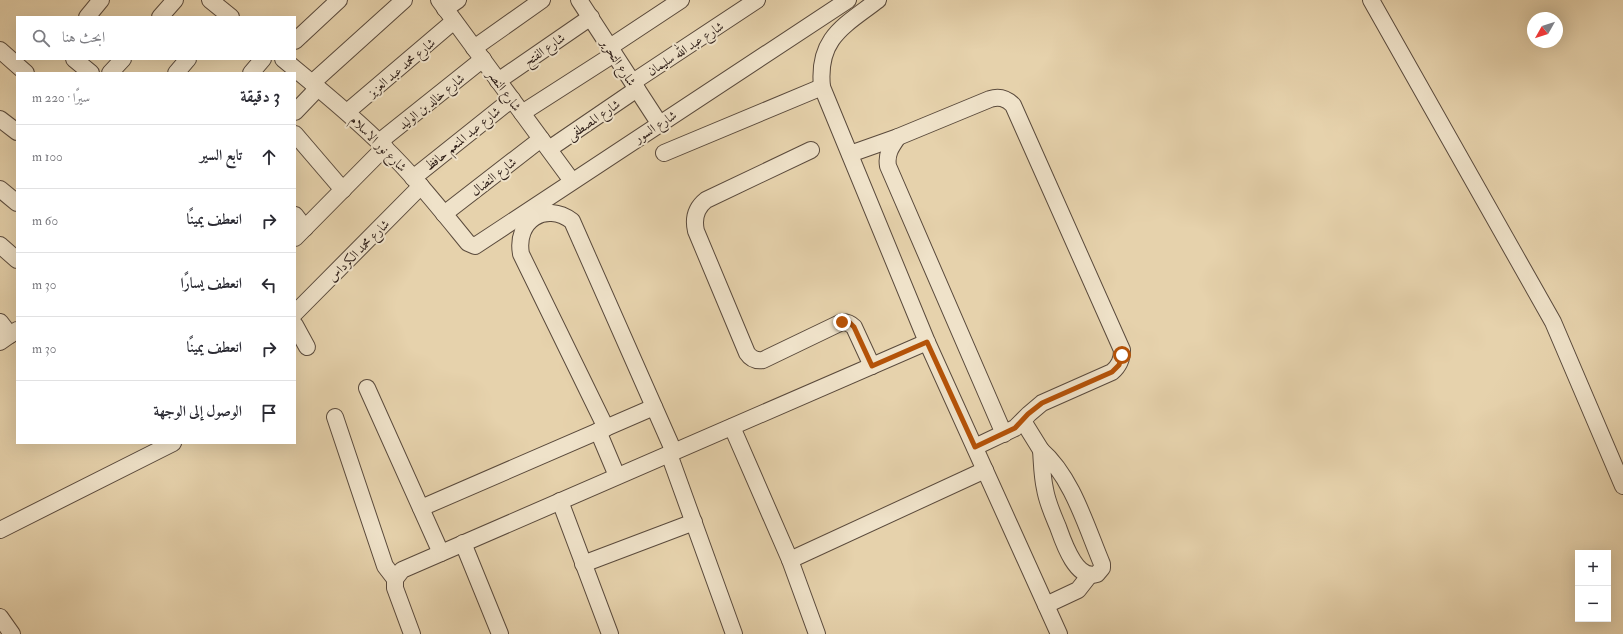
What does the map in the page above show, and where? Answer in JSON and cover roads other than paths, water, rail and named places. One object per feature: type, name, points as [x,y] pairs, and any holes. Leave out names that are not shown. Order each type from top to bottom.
[{"type":"street","points":[[88,16],[101,0]]},
{"type":"street","points":[[161,16],[175,0]]},
{"type":"street","points":[[210,0],[228,16]]},
{"type":"street","points":[[296,40],[339,0]]},
{"type":"street","points":[[296,111],[315,86],[404,0]]},
{"type":"street","name":"شارع خالد بن الوليد","points":[[300,233],[342,190],[382,145],[478,54],[542,0]]},
{"type":"street","points":[[522,113],[681,0]]},
{"type":"street","name":"شارع عبد الله سليمان","points":[[635,86],[757,0]]},
{"type":"street","name":"شارع السور","points":[[464,238],[472,245],[478,245],[659,123],[848,0]]},
{"type":"street","points":[[878,0],[838,30],[831,40],[822,63],[822,87],[927,342],[1059,634]]},
{"type":"street","points":[[1371,0],[1550,316],[1623,486]]},
{"type":"street","name":"شارع التحرير","points":[[587,6],[612,50],[659,123]]},
{"type":"street","name":"شارع الفتح","points":[[498,81],[587,6]]},
{"type":"street","name":"شارع النصر","points":[[449,7],[478,54],[572,181]]},
{"type":"street","name":"شارع محمد عبد العزيز","points":[[347,112],[449,7]]},
{"type":"street","points":[[0,50],[25,72]]},
{"type":"street","points":[[75,60],[90,72]]},
{"type":"street","points":[[111,72],[122,60]]},
{"type":"street","points":[[177,72],[187,60]]},
{"type":"street","points":[[252,72],[263,60]]},
{"type":"street","name":"شارع نور الاسلام","points":[[284,60],[347,112],[382,145],[417,182],[464,238]]},
{"type":"street","name":"شارع المصطفى","points":[[545,144],[635,86]]},
{"type":"street","points":[[664,153],[822,87]]},
{"type":"street","points":[[850,154],[898,137],[990,99],[1000,97],[1009,101],[1013,105],[1122,350],[1119,365],[1112,372],[1042,403],[1028,414],[1015,428],[975,447]]},
{"type":"street","name":"شارع عبد المنعم حافظ","points":[[417,182],[512,99]]},
{"type":"street","points":[[0,119],[16,131]]},
{"type":"street","points":[[296,135],[342,190]]},
{"type":"street","points":[[898,137],[887,156],[888,166],[1004,434]]},
{"type":"street","name":"شارع النضال","points":[[444,214],[545,144]]},
{"type":"street","points":[[811,150],[706,200],[696,214],[694,225],[747,353],[752,359],[763,360],[842,322],[845,322],[852,324],[854,327],[872,366]]},
{"type":"street","name":"شارع محمد الكرداس","points":[[296,312],[417,182]]},
{"type":"street","points":[[0,189],[16,202]]},
{"type":"street","points":[[617,476],[602,429],[521,254],[521,234],[528,222],[540,214],[554,212],[572,221],[654,407],[672,453],[694,522],[734,634]]},
{"type":"street","points":[[296,219],[300,233]]},
{"type":"street","points":[[0,245],[16,259]]},
{"type":"street","points":[[0,322],[9,336]]},
{"type":"street","points":[[296,328],[307,347]]},
{"type":"street","points":[[395,579],[402,570],[927,342]]},
{"type":"street","points":[[367,388],[441,553]]},
{"type":"street","points":[[421,508],[654,407]]},
{"type":"street","points":[[335,417],[385,566],[395,579],[395,588],[412,634]]},
{"type":"street","points":[[1023,421],[1041,450],[1054,462],[1066,480],[1102,564],[1100,572],[1089,576],[1078,590],[1046,605]]},
{"type":"street","points":[[732,427],[790,560],[817,634]]},
{"type":"street","points":[[0,530],[171,444]]},
{"type":"street","points":[[1041,450],[1043,479],[1047,500],[1069,555],[1079,569],[1089,576]]},
{"type":"street","points":[[790,560],[985,470]]},
{"type":"street","points":[[560,501],[610,634]]},
{"type":"street","points":[[583,564],[694,522]]},
{"type":"street","points":[[463,543],[500,634]]},
{"type":"street","points":[[0,618],[12,634]]}]
